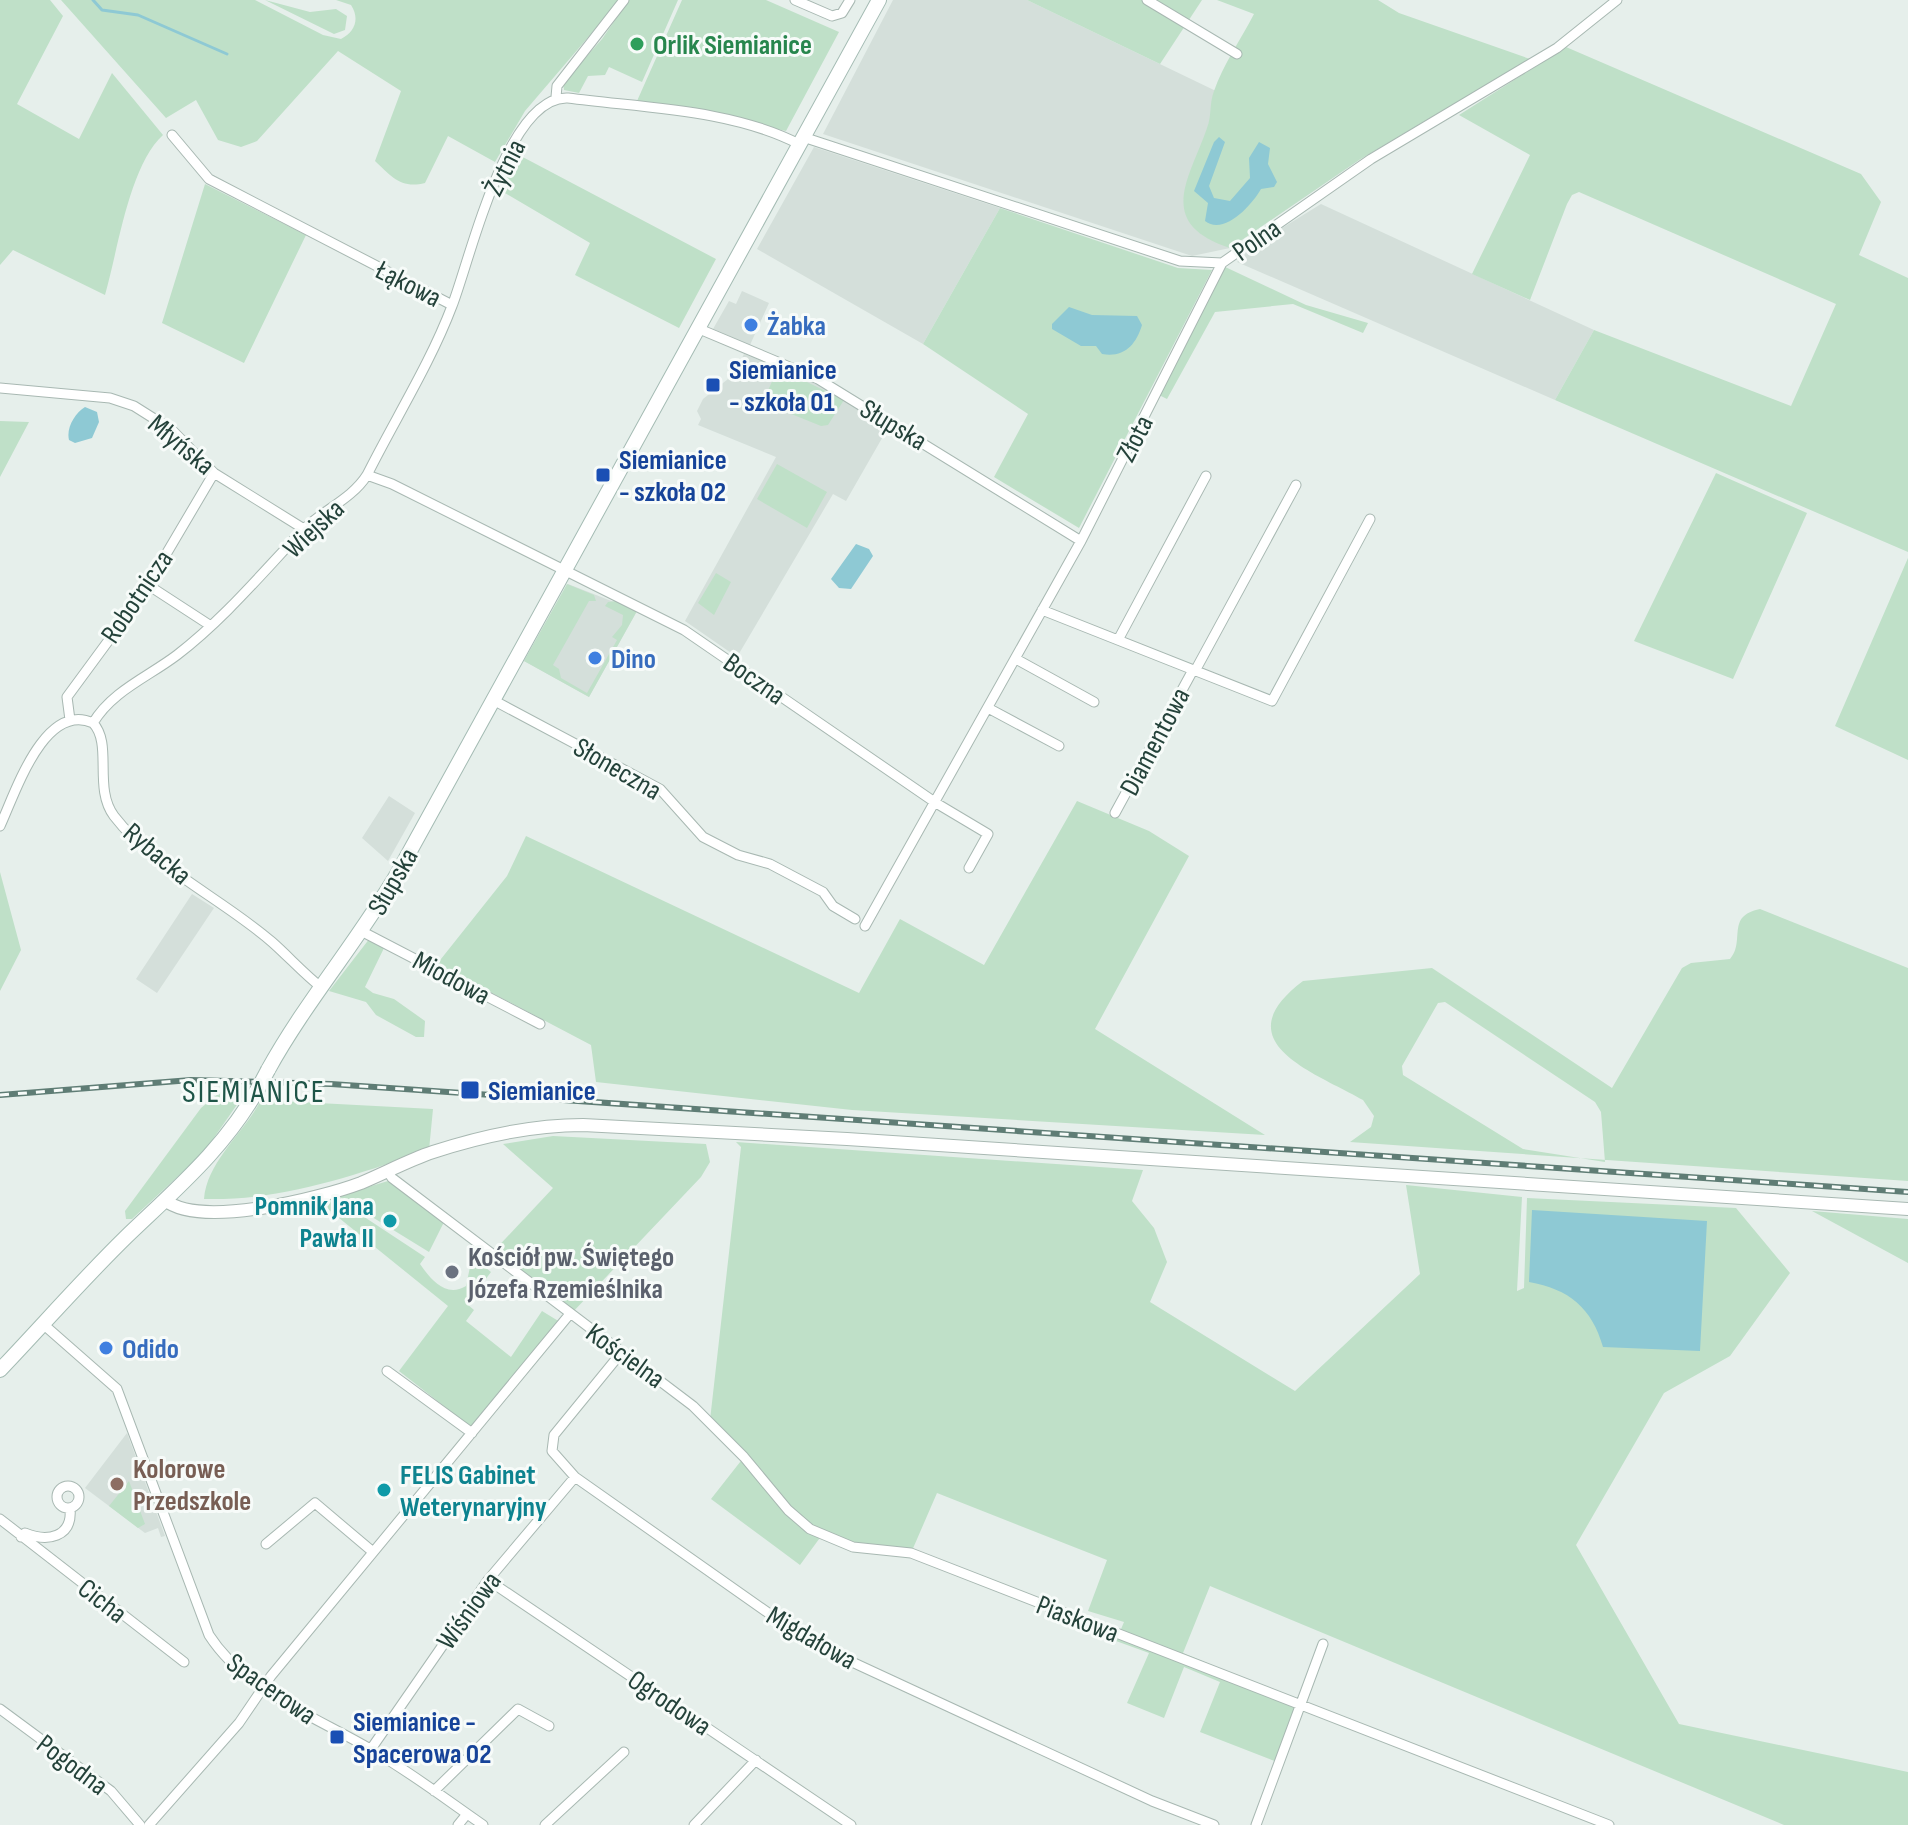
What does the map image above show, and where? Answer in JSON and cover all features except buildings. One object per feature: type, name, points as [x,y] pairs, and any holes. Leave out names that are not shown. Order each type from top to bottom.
[{"type":"main road","name":"Słupska","points":[[0,1370],[219,1148],[322,988],[363,932],[879,0]]},
{"type":"street","name":"Żytnia","points":[[367,475],[452,305],[496,179],[532,116],[556,97],[557,86],[624,0]]},
{"type":"street","points":[[795,0],[832,16],[842,13],[850,0]]},
{"type":"street","points":[[1147,0],[1237,54]]},
{"type":"street","name":"Polna","points":[[801,140],[1180,261],[1222,263],[1371,159],[1557,48],[1617,0]]},
{"type":"street","points":[[556,97],[718,120],[801,140]]},
{"type":"street","name":"Łąkowa","points":[[172,135],[209,179],[452,305]]},
{"type":"street","name":"Złota","points":[[865,926],[1081,541],[1222,263]]},
{"type":"street","name":"Słupska","points":[[697,328],[818,379],[1081,541]]},
{"type":"street","name":"Młyńska","points":[[0,388],[121,401],[165,425],[214,473],[304,529]]},
{"type":"street","name":"Robotnicza","points":[[70,720],[67,697],[148,585],[214,473]]},
{"type":"street","name":"Wiejska","points":[[93,723],[110,701],[211,626],[278,561],[304,529],[351,494],[367,475],[392,484],[564,572]]},
{"type":"street","points":[[1118,640],[1206,476]]},
{"type":"street","points":[[1194,670],[1296,485]]},
{"type":"street","points":[[1042,610],[1272,701],[1370,519]]},
{"type":"street","name":"Boczna","points":[[564,572],[684,630],[936,803],[988,834],[969,868]]},
{"type":"street","points":[[148,585],[211,626]]},
{"type":"street","points":[[1016,659],[1094,702]]},
{"type":"street","name":"Diamentowa","points":[[1115,813],[1194,670]]},
{"type":"street","name":"Słoneczna","points":[[493,700],[660,789],[703,837],[738,855],[770,864],[823,892],[833,906],[855,919]]},
{"type":"street","points":[[988,708],[1059,746]]},
{"type":"street","points":[[0,826],[36,751],[53,730],[70,720],[93,723]]},
{"type":"street","name":"Rybacka","points":[[93,723],[100,735],[103,794],[115,817],[143,844],[273,943],[322,988]]},
{"type":"street","name":"Miodowa","points":[[363,932],[540,1024]]},
{"type":"street","points":[[165,1200],[184,1210],[238,1210],[326,1193],[404,1166],[422,1156],[521,1128],[583,1125],[831,1138],[1908,1209]]},
{"type":"street","name":"Kościelna","points":[[388,1172],[569,1315],[710,1420],[788,1510],[810,1529],[853,1547]]},
{"type":"street","points":[[149,1825],[265,1689],[271,1676],[569,1315]]},
{"type":"street","name":"Spacerowa","points":[[43,1324],[117,1389],[209,1635],[219,1652],[265,1689],[336,1733],[371,1749],[483,1825]]},
{"type":"street","name":"Migdałowa","points":[[621,1353],[554,1435],[552,1451],[575,1477],[811,1643],[1109,1782],[1214,1825]]},
{"type":"street","points":[[387,1371],[472,1433]]},
{"type":"street","name":"Wiśniowa","points":[[371,1749],[488,1580],[575,1477]]},
{"type":"street","points":[[266,1544],[315,1503],[373,1552]]},
{"type":"street","points":[[21,1537],[25,1533],[44,1540],[53,1538],[69,1522],[70,1508]]},
{"type":"street","name":"Cicha","points":[[0,1519],[184,1662]]},
{"type":"street","name":"Piaskowa","points":[[853,1547],[911,1553],[1609,1825]]},
{"type":"street","name":"Ogrodowa","points":[[488,1580],[851,1825]]},
{"type":"street","points":[[1256,1825],[1323,1644]]},
{"type":"street","name":"Pogodna","points":[[0,1709],[111,1791],[140,1825]]},
{"type":"street","points":[[434,1791],[518,1709],[549,1726]]},
{"type":"street","points":[[545,1825],[624,1752]]},
{"type":"street","points":[[694,1825],[756,1760]]},
{"type":"street","points":[[458,1825],[467,1814]]},
{"type":"shaded area","points":[[893,0],[1027,0],[1359,160],[1230,248],[1192,256],[823,134]]},
{"type":"shaded area","points":[[814,147],[1000,208],[923,344],[757,249]]},
{"type":"shaded area","points":[[1321,204],[1594,330],[1555,400],[1237,262],[1256,244]]},
{"type":"shaded area","points":[[742,291],[769,303],[750,345],[713,329],[729,301],[736,304]]},
{"type":"shaded area","points":[[744,354],[814,383],[889,426],[846,501],[833,494],[737,657],[685,621],[776,457],[698,425],[701,419],[697,411],[703,399],[733,375]]},
{"type":"shaded area","points":[[568,584],[637,611],[589,697],[524,661]]},
{"type":"shaded area","points":[[389,796],[415,813],[388,861],[362,838]]},
{"type":"shaded area","points":[[192,894],[214,908],[157,993],[136,979]]},
{"type":"shaded area","name":"Kolorowe Przedszkole","points":[[127,1433],[165,1536],[161,1537],[158,1528],[145,1533],[85,1488]]},
{"type":"green space","points":[[0,0],[50,0],[63,16],[17,104],[79,139],[112,73],[163,135],[151,149],[133,187],[105,295],[13,250],[0,265]]},
{"type":"green space","points":[[61,0],[255,0],[323,35],[341,39],[353,29],[355,15],[351,5],[336,0],[620,0],[525,111],[495,162],[448,136],[425,183],[409,184],[397,180],[375,161],[401,91],[338,51],[257,141],[241,147],[218,140],[196,100],[166,118]]},
{"type":"green space","points":[[265,0],[310,12],[336,9],[347,16],[345,30],[334,34]]},
{"type":"green space","points":[[629,0],[678,0],[642,82],[609,67],[605,75],[588,76],[579,93],[564,90],[563,83],[602,39]]},
{"type":"green space","points":[[682,0],[766,0],[839,32],[786,131],[683,107],[637,101]]},
{"type":"green space","points":[[1027,0],[1202,0],[1160,64]]},
{"type":"green space","points":[[1217,0],[1378,0],[1399,13],[1530,59],[1359,160],[1230,248],[1206,238],[1192,226],[1185,212],[1184,197],[1209,123],[1214,91],[1254,14]]},
{"type":"green space","points":[[1566,47],[1861,174],[1881,202],[1859,255],[1908,278],[1908,552],[1555,400],[1594,330],[1791,406],[1836,304],[1579,192],[1572,195],[1567,204],[1530,300],[1472,274],[1530,155],[1459,115]]},
{"type":"green space","points":[[517,154],[716,259],[679,328],[575,275],[590,243],[498,189]]},
{"type":"green space","points":[[205,184],[306,235],[244,363],[162,323]]},
{"type":"green space","points":[[1000,208],[1178,268],[1212,270],[1079,528],[994,477],[1028,414],[923,344]]},
{"type":"green space","points":[[1221,265],[1306,305],[1368,323],[1363,333],[1293,304],[1215,312],[1167,399],[1157,394]]},
{"type":"green space","points":[[778,368],[844,400],[828,425],[821,426],[769,405],[766,395]]},
{"type":"green space","points":[[0,421],[29,422],[0,477]]},
{"type":"green space","points":[[777,464],[827,492],[807,528],[757,499]]},
{"type":"green space","points":[[1716,473],[1807,513],[1733,679],[1634,641]]},
{"type":"green space","points":[[1908,558],[1908,760],[1835,726]]},
{"type":"green space","points":[[716,573],[731,582],[714,615],[698,603]]},
{"type":"green space","points":[[567,584],[594,595],[596,601],[589,601],[553,665],[559,669],[561,678],[587,693],[617,640],[612,637],[622,625],[623,615],[605,606],[608,602],[616,601],[637,611],[589,697],[524,661]]},
{"type":"green space","points":[[1077,801],[1149,831],[1189,856],[1095,1029],[1265,1135],[852,1110],[596,1082],[591,1045],[437,964],[507,876],[526,836],[859,993],[900,919],[984,965]]},
{"type":"green space","points":[[0,872],[21,950],[0,991]]},
{"type":"green space","points":[[1760,909],[1908,968],[1908,1181],[1605,1160],[1601,1112],[1595,1102],[1445,1002],[1438,1003],[1402,1066],[1403,1075],[1523,1149],[1580,1158],[1350,1142],[1371,1127],[1374,1116],[1363,1100],[1301,1066],[1284,1053],[1273,1038],[1271,1021],[1280,1002],[1303,981],[1432,968],[1612,1088],[1682,968],[1691,963],[1730,959],[1737,945],[1739,923],[1749,912]]},
{"type":"green space","points":[[370,938],[385,946],[365,987],[373,993],[394,999],[425,1021],[424,1037],[416,1037],[376,1015],[366,1002],[329,991]]},
{"type":"green space","points":[[229,1085],[250,1086],[204,1152],[132,1219],[126,1219],[125,1211],[201,1108]]},
{"type":"green space","points":[[261,1100],[433,1109],[429,1150],[318,1185],[262,1196],[204,1199],[212,1172]]},
{"type":"green space","points":[[553,1136],[706,1144],[710,1162],[701,1177],[571,1314],[491,1254],[553,1188],[503,1144]]},
{"type":"green space","points":[[736,1142],[1143,1170],[1132,1201],[1154,1228],[1167,1262],[1150,1302],[1295,1391],[1420,1274],[1406,1185],[1522,1197],[1517,1291],[1524,1288],[1527,1198],[1736,1208],[1790,1273],[1730,1356],[1664,1393],[1576,1545],[1679,1724],[1908,1772],[1908,1825],[1784,1825],[1210,1586],[1183,1653],[1304,1703],[1282,1764],[1200,1732],[1220,1682],[1184,1667],[1164,1718],[1127,1703],[1149,1653],[1116,1641],[1124,1622],[1088,1611],[1107,1560],[937,1493],[911,1553],[877,1551],[822,1535],[800,1565],[711,1499],[744,1457],[710,1420],[741,1147]]},
{"type":"green space","points":[[388,1181],[444,1222],[429,1252],[338,1196]]},
{"type":"green space","points":[[334,1197],[425,1257],[420,1264],[434,1281],[446,1289],[466,1286],[470,1267],[480,1263],[491,1272],[467,1304],[474,1310],[466,1321],[511,1357],[542,1311],[560,1322],[472,1428],[399,1371],[448,1306],[318,1201]]},
{"type":"green space","points":[[1812,1211],[1908,1219],[1908,1263]]},
{"type":"green space","points":[[129,1481],[145,1524],[138,1528],[109,1506]]},
{"type":"water","points":[[1219,137],[1225,142],[1209,186],[1214,198],[1230,201],[1250,178],[1249,158],[1259,142],[1270,148],[1268,164],[1277,182],[1274,187],[1261,189],[1237,217],[1220,225],[1212,225],[1205,221],[1208,203],[1194,191],[1214,142]]},
{"type":"water","points":[[1069,307],[1092,315],[1137,316],[1142,325],[1136,339],[1123,352],[1102,354],[1096,346],[1081,346],[1052,329],[1052,324]]},
{"type":"water","points":[[85,407],[97,412],[99,422],[92,438],[75,443],[69,440],[70,426]]},
{"type":"water","points":[[856,544],[869,549],[873,556],[851,589],[839,588],[831,579]]},
{"type":"water","points":[[1532,1210],[1707,1221],[1700,1351],[1603,1347],[1592,1321],[1577,1302],[1556,1290],[1529,1282]]},
{"type":"waterway","points":[[93,0],[102,10],[138,15],[227,54]]},
{"type":"railway","points":[[0,1095],[191,1080],[331,1084],[1908,1192]]},
{"type":"place","name":"Orlik Siemianice","points":[[637,44]]},
{"type":"place","name":"Żabka","points":[[751,325]]},
{"type":"place","name":"Siemianice - szkoła 01","points":[[713,385]]},
{"type":"place","name":"Siemianice - szkoła 02","points":[[603,475]]},
{"type":"place","name":"Dino","points":[[595,658]]},
{"type":"place","name":"Siemianice","points":[[470,1090]]},
{"type":"place","name":"Pomnik Jana Pawła II","points":[[390,1221]]},
{"type":"place","name":"Kościół pw. Świętego Józefa Rzemieślnika","points":[[452,1272]]},
{"type":"place","name":"Odido","points":[[106,1348]]},
{"type":"place","name":"Kolorowe Przedszkole","points":[[117,1484]]},
{"type":"place","name":"FELIS Gabinet Weterynaryjny","points":[[384,1490]]},
{"type":"place","name":"Siemianice - Spacerowa 02","points":[[337,1737]]},
{"type":"district","name":"SIEMIANICE","points":[[254,1091]]}]
